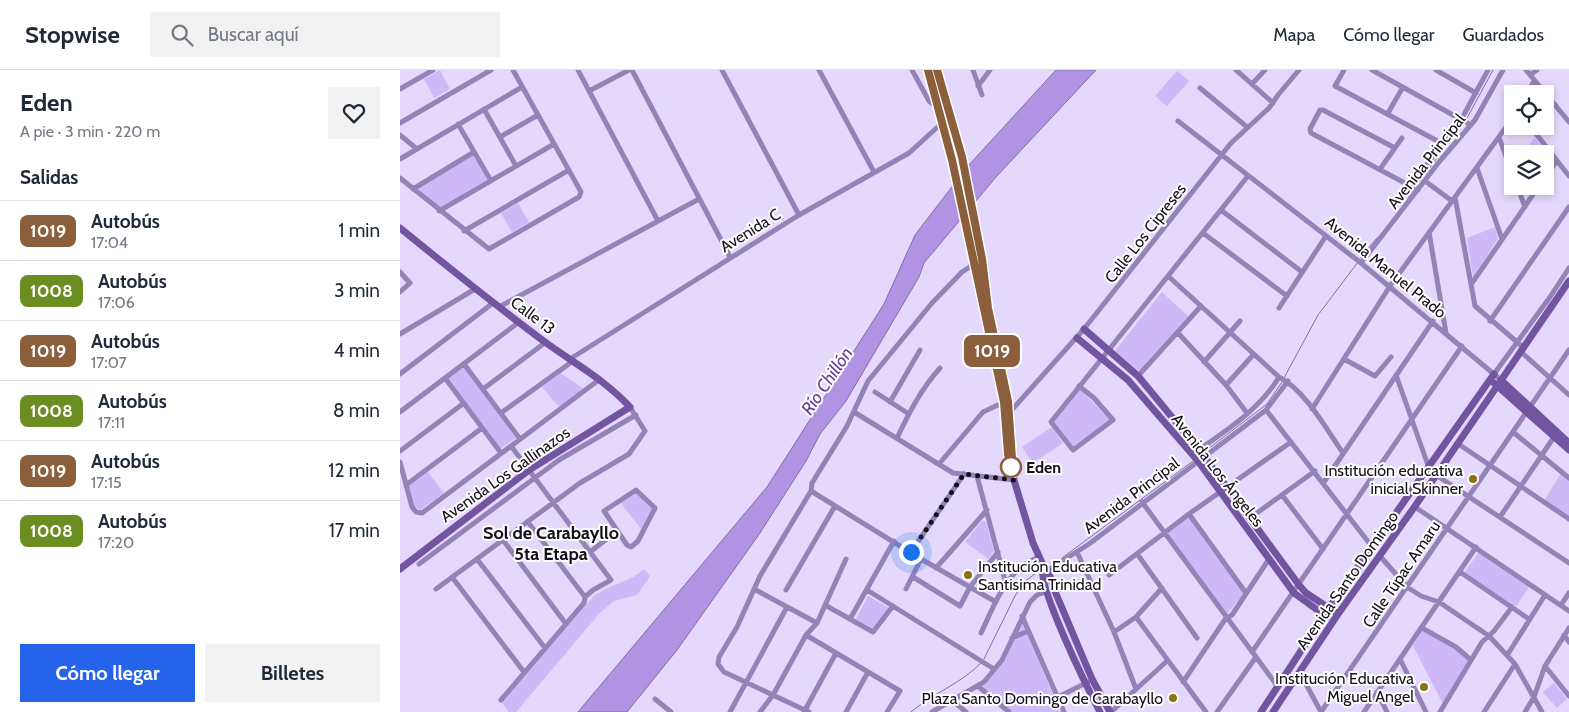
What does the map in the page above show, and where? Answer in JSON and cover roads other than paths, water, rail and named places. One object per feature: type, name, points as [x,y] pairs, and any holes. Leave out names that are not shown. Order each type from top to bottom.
[{"type":"street","points":[[400,89],[433,70]]},
{"type":"street","points":[[400,123],[491,70]]},
{"type":"street","points":[[400,178],[464,231],[489,249],[582,195],[513,70]]},
{"type":"street","points":[[578,70],[658,221]]},
{"type":"street","points":[[589,91],[630,70],[730,257]]},
{"type":"street","points":[[722,70],[799,215]]},
{"type":"street","points":[[819,70],[874,172]]},
{"type":"street","points":[[912,70],[929,102],[938,108]]},
{"type":"street","points":[[928,70],[952,160],[1004,402],[1008,454],[1039,557],[1046,567],[1041,570],[1092,679],[1110,712],[1167,661]]},
{"type":"street","points":[[937,70],[962,157],[982,259],[988,308],[1010,412],[1014,476]]},
{"type":"street","points":[[973,70],[982,95]]},
{"type":"street","points":[[978,86],[990,70]]},
{"type":"street","points":[[1236,70],[1273,103]]},
{"type":"street","points":[[1252,84],[1265,70]]},
{"type":"street","name":"Calle Los Cipreses","points":[[1010,412],[1084,330],[1221,156],[1273,103],[1300,70]]},
{"type":"street","points":[[1344,70],[1335,86],[1443,144]]},
{"type":"street","points":[[1372,70],[1466,122]]},
{"type":"street","points":[[1436,70],[1476,93]]},
{"type":"street","name":"Avenida Principal","points":[[1411,185],[1443,144],[1466,122],[1476,93],[1488,70]]},
{"type":"street","name":"Avenida Principal","points":[[1362,263],[1425,181],[1503,70]]},
{"type":"street","points":[[1526,70],[1569,122]]},
{"type":"street","points":[[1530,75],[1537,70]]},
{"type":"street","points":[[1532,85],[1534,81]]},
{"type":"street","points":[[1388,113],[1402,86]]},
{"type":"street","points":[[400,159],[522,87]]},
{"type":"street","points":[[1200,88],[1247,128]]},
{"type":"street","points":[[484,109],[516,166]]},
{"type":"street","points":[[1395,148],[1323,110],[1320,110],[1310,129],[1311,133],[1418,190]]},
{"type":"street","points":[[500,137],[538,116]]},
{"type":"street","name":"Avenida Manuel Prado","points":[[1178,121],[1362,263],[1446,332],[1492,377],[1556,434],[1569,443]]},
{"type":"street","name":"Avenida C","points":[[501,413],[571,360],[730,257],[908,153],[942,123]]},
{"type":"street","points":[[458,124],[491,181]]},
{"type":"street","points":[[1312,409],[1390,286],[1504,130]]},
{"type":"street","points":[[1537,135],[1569,176]]},
{"type":"street","points":[[400,136],[417,149]]},
{"type":"street","points":[[1499,137],[1504,151]]},
{"type":"street","points":[[1380,169],[1402,138]]},
{"type":"street","points":[[439,211],[554,144]]},
{"type":"street","points":[[413,189],[474,152]]},
{"type":"street","points":[[1554,164],[1557,160]]},
{"type":"street","points":[[1476,168],[1502,239]]},
{"type":"street","points":[[464,231],[569,170]]},
{"type":"street","points":[[1080,386],[1113,420],[1073,450],[1051,422],[1248,176]]},
{"type":"street","points":[[1425,181],[1454,199],[1475,306],[1490,321],[1517,342],[1522,350],[1569,395]]},
{"type":"street","points":[[1520,195],[1525,207]]},
{"type":"street","points":[[1472,283],[1533,195]]},
{"type":"street","points":[[400,374],[496,305],[699,199]]},
{"type":"street","points":[[1490,321],[1569,207]]},
{"type":"street","points":[[1221,210],[1302,272]]},
{"type":"street","name":"Calle 13","points":[[400,228],[475,290],[610,386],[630,407],[645,429],[644,434],[629,454],[580,483],[553,503]]},
{"type":"street","points":[[1429,232],[1446,332]]},
{"type":"street","points":[[1203,233],[1287,296]]},
{"type":"street","points":[[1279,308],[1326,236]]},
{"type":"street","points":[[836,653],[806,711],[724,672],[718,664],[719,657],[754,589],[811,491],[812,483],[854,412],[868,381],[920,317],[959,274],[973,263]]},
{"type":"street","points":[[400,272],[410,284],[400,292]]},
{"type":"street","name":"Avenida Santo Domingo","points":[[1545,316],[1547,301],[1568,272]]},
{"type":"street","points":[[1168,276],[1279,377],[1288,381],[1312,409],[1343,453]]},
{"type":"street","name":"Avenida Santo Domingo","points":[[1273,712],[1333,621],[1415,507],[1569,281]]},
{"type":"street","points":[[400,334],[475,290]]},
{"type":"street","points":[[1492,377],[1547,301]]},
{"type":"street","points":[[1138,376],[1201,306]]},
{"type":"street","points":[[1204,362],[1240,321]]},
{"type":"street","points":[[400,412],[520,322]]},
{"type":"street","points":[[1324,482],[1433,322]]},
{"type":"street","name":"Avenida Los Ángeles","points":[[1084,330],[1138,376],[1202,453],[1306,593],[1338,614]]},
{"type":"street","points":[[1178,332],[1226,385],[1247,413]]},
{"type":"street","name":"Avenida Los Ángeles","points":[[1077,338],[1128,380],[1198,461],[1294,593],[1333,621]]},
{"type":"street","points":[[483,389],[546,342]]},
{"type":"street","points":[[1252,652],[1462,346]]},
{"type":"street","points":[[890,402],[920,350]]},
{"type":"street","name":"Calle Túpac Amaru","points":[[1321,712],[1569,350]]},
{"type":"street","points":[[1226,385],[1254,354]]},
{"type":"street","points":[[1344,359],[1375,376],[1391,357]]},
{"type":"street","points":[[464,364],[520,439]]},
{"type":"street","points":[[897,438],[928,381],[940,368]]},
{"type":"street","points":[[1396,375],[1429,468]]},
{"type":"street","name":"Avenida Principal","points":[[1046,567],[1076,552],[1198,461],[1202,453],[1269,393],[1279,377]]},
{"type":"street","name":"Avenida Santo Domingo","points":[[1261,712],[1329,608],[1492,377]]},
{"type":"street","points":[[445,378],[501,453]]},
{"type":"street","points":[[400,462],[412,507],[418,513],[422,513],[600,379]]},
{"type":"street","name":"Avenida Principal","points":[[1192,454],[1202,453],[1266,410],[1288,381]]},
{"type":"street","points":[[875,392],[909,414]]},
{"type":"street","points":[[939,464],[983,412],[1004,402]]},
{"type":"street","points":[[400,451],[464,403]]},
{"type":"street","name":"Avenida Los Gallinazos","points":[[400,569],[529,470],[630,407]]},
{"type":"street","points":[[1266,410],[1315,470],[1373,548]]},
{"type":"street","points":[[854,412],[954,472],[977,476],[1014,476]]},
{"type":"street","points":[[419,564],[572,451],[636,415]]},
{"type":"street","points":[[406,485],[482,428]]},
{"type":"street","points":[[1513,432],[1569,478]]},
{"type":"street","points":[[1500,517],[1556,434]]},
{"type":"street","name":"Avenida Manuel Prado","points":[[1556,434],[1569,450]]},
{"type":"street","points":[[1109,575],[1220,492],[1291,442]]},
{"type":"street","points":[[1457,444],[1569,519]]},
{"type":"street","points":[[501,700],[584,603],[586,597],[611,580],[510,446]]},
{"type":"street","points":[[1250,518],[1315,470]]},
{"type":"street","points":[[911,552],[964,474]]},
{"type":"street","points":[[1436,475],[1569,564]]},
{"type":"street","points":[[977,476],[1006,584]]},
{"type":"street","points":[[637,490],[655,509],[633,547],[627,545],[617,531],[604,511],[637,490]]},
{"type":"street","points":[[811,491],[922,560],[996,602]]},
{"type":"street","points":[[1282,495],[1323,549]]},
{"type":"street","points":[[1142,502],[1278,687]]},
{"type":"street","points":[[436,589],[553,503]]},
{"type":"street","points":[[786,590],[835,506]]},
{"type":"street","points":[[1415,507],[1569,611]]},
{"type":"street","points":[[936,568],[987,510]]},
{"type":"street","points":[[1190,514],[1246,593]]},
{"type":"street","points":[[528,522],[586,597]]},
{"type":"street","points":[[590,552],[617,531]]},
{"type":"street","points":[[502,540],[566,624]]},
{"type":"street","points":[[850,619],[894,541]]},
{"type":"street","points":[[1364,712],[1476,547]]},
{"type":"street","points":[[913,577],[960,606],[970,587],[998,552]]},
{"type":"street","points":[[1076,552],[1114,632],[1136,689]]},
{"type":"street","points":[[1138,555],[1197,638]]},
{"type":"street","points":[[1380,556],[1400,581],[1421,596],[1439,602],[1489,636],[1508,654],[1542,712]]},
{"type":"street","points":[[981,633],[1006,584],[1018,568],[1039,557]]},
{"type":"street","points":[[478,559],[545,648]]},
{"type":"street","points":[[760,712],[773,695],[806,635],[816,623],[846,560]]},
{"type":"street","points":[[906,589],[922,560]]},
{"type":"street","points":[[1184,682],[1226,618],[1232,615],[1269,560]]},
{"type":"street","points":[[1460,572],[1529,619]]},
{"type":"street","points":[[452,577],[524,672]]},
{"type":"street","points":[[1114,632],[1136,617],[1162,588]]},
{"type":"street","points":[[754,589],[816,623]]},
{"type":"street","points":[[867,590],[994,669]]},
{"type":"street","points":[[932,712],[979,686],[994,669],[1022,616],[1034,598],[1050,591]]},
{"type":"street","points":[[1050,591],[1085,683],[1100,712]]},
{"type":"street","points":[[1561,606],[1569,593]]},
{"type":"street","points":[[1508,654],[1545,595]]},
{"type":"street","points":[[825,605],[873,632],[894,606]]},
{"type":"street","points":[[730,712],[787,607]]},
{"type":"street","points":[[1440,712],[1482,642],[1512,607]]},
{"type":"street","points":[[1022,616],[1056,698],[1064,712]]},
{"type":"street","points":[[1136,617],[1206,712]]},
{"type":"street","points":[[1422,628],[1456,647],[1471,660]]},
{"type":"street","points":[[1525,712],[1534,697],[1544,666],[1569,628]]},
{"type":"street","points":[[1012,638],[1028,632]]},
{"type":"street","points":[[806,635],[900,691],[887,712]]},
{"type":"street","points":[[1564,635],[1569,642]]},
{"type":"street","points":[[1217,712],[1256,657]]},
{"type":"street","points":[[1400,660],[1426,712]]},
{"type":"street","points":[[1484,712],[1515,664]]},
{"type":"street","points":[[1544,666],[1569,696]]},
{"type":"street","points":[[846,712],[868,672]]},
{"type":"street","points":[[1300,673],[1321,712]]},
{"type":"street","points":[[1056,698],[1092,679]]},
{"type":"street","points":[[979,686],[1009,712]]},
{"type":"street","points":[[1378,692],[1387,712]]},
{"type":"street","points":[[655,699],[671,712]]},
{"type":"street","points":[[953,701],[966,712]]},
{"type":"waterway","points":[[1466,120],[1493,70]]},
{"type":"waterway","points":[[1415,187],[1464,123]]},
{"type":"waterway","points":[[1408,198],[1413,191]]},
{"type":"waterway","points":[[1360,258],[1377,238]]},
{"type":"waterway","points":[[1284,378],[1318,315],[1358,262]]},
{"type":"waterway","points":[[1204,452],[1267,404],[1282,382]]},
{"type":"waterway","points":[[1062,558],[1193,461]]},
{"type":"waterway","points":[[984,659],[1015,596],[1024,582],[1039,571]]},
{"type":"waterway","points":[[911,712],[974,670],[982,662]]},
{"type":"place","name":"Eden","points":[[1011,467]]},
{"type":"place","name":"Institución educativa inicial Skinner","points":[[1473,479]]},
{"type":"place","name":"Institución Educativa Santisima Trinidad","points":[[968,575]]},
{"type":"place","name":"Institución Educativa Miguel Angel","points":[[1424,687]]},
{"type":"place","name":"Plaza Santo Domingo de Carabayllo","points":[[1173,698]]},
{"type":"district","name":"Sol de Carabayllo 5ta Etapa","points":[[551,543]]},
{"type":"water label","name":"Río Chillón","points":[[827,381]]}]
